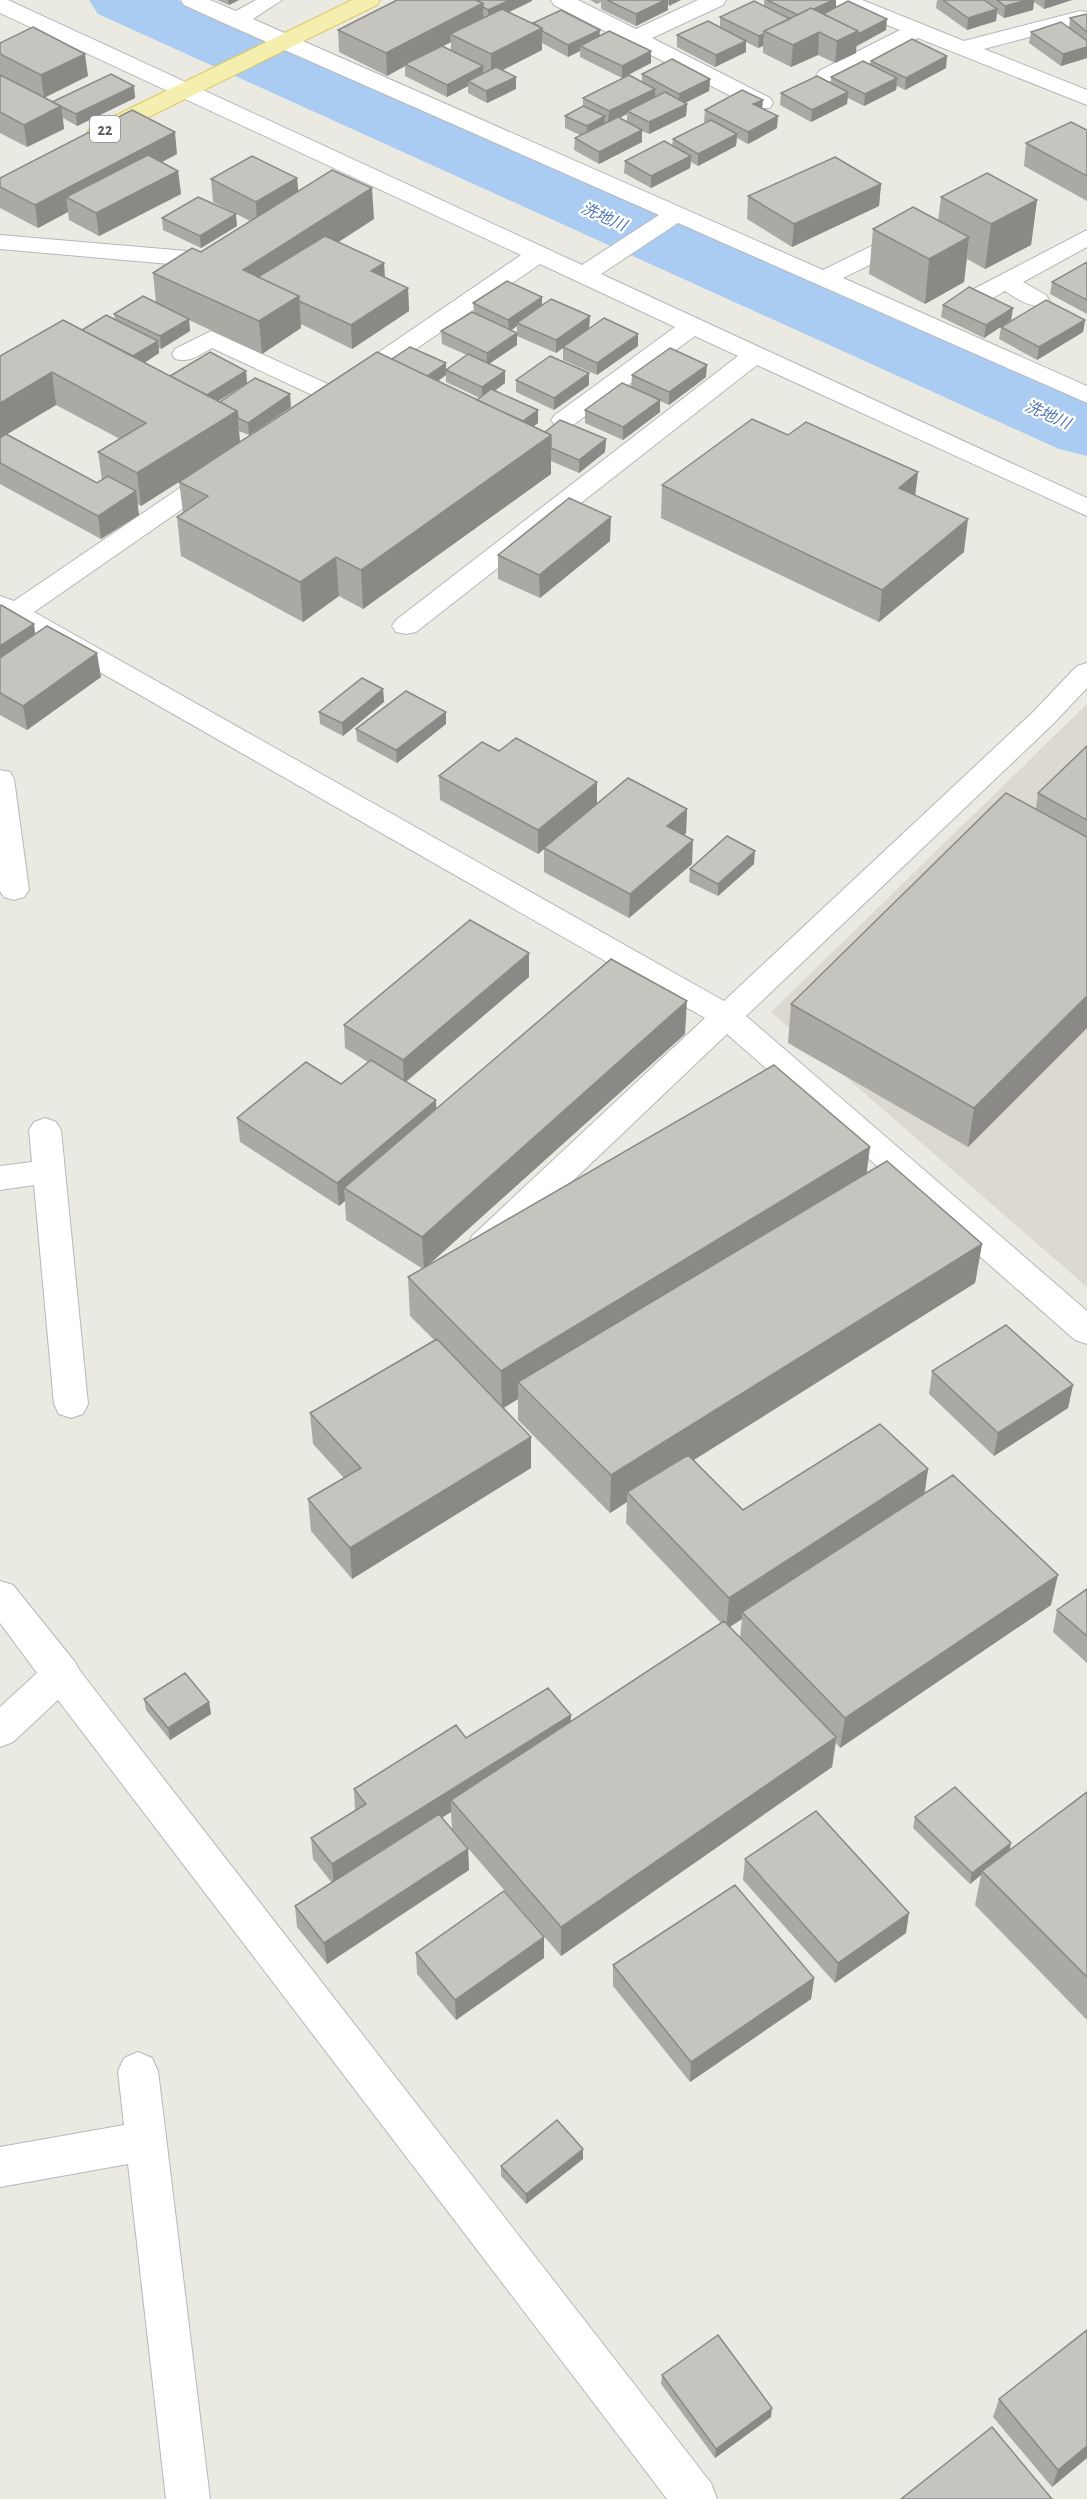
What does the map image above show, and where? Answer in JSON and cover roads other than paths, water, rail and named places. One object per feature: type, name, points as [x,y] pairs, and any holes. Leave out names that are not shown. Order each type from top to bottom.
[{"type":"main road","name":"22","points":[[82,141],[369,0]]},
{"type":"street","points":[[192,0],[279,43],[670,217],[823,279],[1087,395]]},
{"type":"street","points":[[236,20],[271,0]]},
{"type":"street","points":[[635,38],[715,0]]},
{"type":"street","points":[[843,0],[1087,99]]},
{"type":"street","points":[[557,3],[635,38],[762,103]]},
{"type":"street","points":[[0,5],[185,90],[350,179],[537,255],[1087,508]]},
{"type":"street","points":[[962,48],[1080,17]]},
{"type":"street","points":[[827,76],[917,30]]},
{"type":"street","points":[[718,101],[739,91]]},
{"type":"street","points":[[582,276],[670,217]]},
{"type":"street","points":[[823,279],[927,227]]},
{"type":"street","points":[[979,296],[1087,237]]},
{"type":"street","points":[[0,242],[214,261],[244,243]]},
{"type":"street","points":[[184,354],[211,338],[322,402],[537,255]]},
{"type":"street","points":[[1006,282],[1037,300]]},
{"type":"street","points":[[564,420],[692,326]]},
{"type":"street","points":[[406,626],[754,355]]},
{"type":"street","points":[[236,461],[7,608],[728,1017],[1087,1331]]},
{"type":"street","points":[[466,1261],[728,1017],[1043,718],[1087,672]]},
{"type":"street","points":[[0,779],[3,824],[14,890]]},
{"type":"street","points":[[45,1130],[71,1404]]},
{"type":"street","points":[[0,1178],[49,1171]]},
{"type":"street","points":[[0,1596],[62,1673],[695,2499]]},
{"type":"street","points":[[0,1731],[62,1673]]},
{"type":"street","points":[[138,2071],[188,2499]]},
{"type":"street","points":[[0,2167],[146,2141]]},
{"type":"waterway","name":"洗地川","points":[[122,0],[1087,432]]}]
